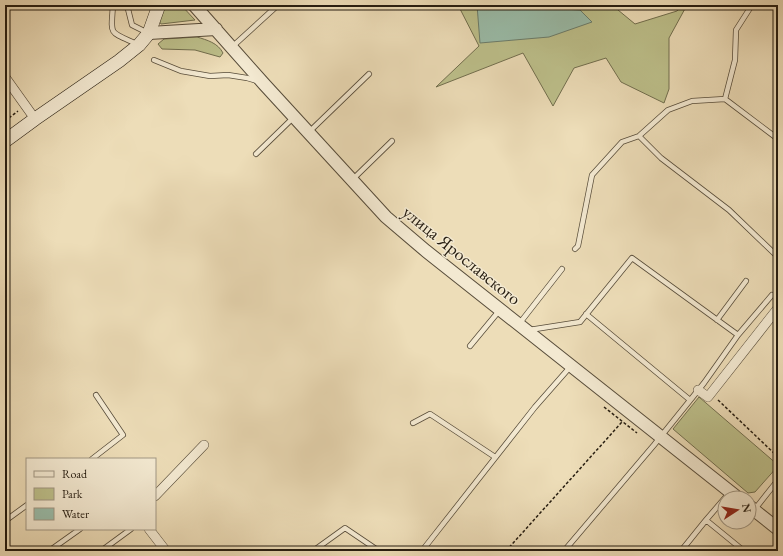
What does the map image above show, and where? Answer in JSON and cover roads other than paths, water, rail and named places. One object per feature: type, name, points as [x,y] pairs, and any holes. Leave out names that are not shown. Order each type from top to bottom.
[{"type":"main road","points":[[5,141],[35,118],[119,62],[139,45],[149,34],[159,5]]},
{"type":"street","name":"улица Ярославского","points":[[194,5],[386,217],[426,251],[728,490]]},
{"type":"street","points":[[149,34],[216,29]]},
{"type":"street","points":[[5,77],[35,118]]},
{"type":"street","points":[[698,390],[708,397],[778,308]]},
{"type":"street","points":[[156,495],[204,445]]},
{"type":"street","points":[[757,513],[778,529]]},
{"type":"street","points":[[150,530],[166,551]]},
{"type":"lane","points":[[113,5],[112,29],[114,34],[139,45]]},
{"type":"lane","points":[[127,5],[132,25],[149,34]]},
{"type":"lane","points":[[232,47],[278,5]]},
{"type":"lane","points":[[725,99],[736,60],[736,30],[752,5]]},
{"type":"lane","points":[[154,60],[181,70],[210,76],[228,75],[247,78],[264,84]]},
{"type":"lane","points":[[309,132],[369,74]]},
{"type":"lane","points":[[575,249],[578,246],[592,175],[622,142],[639,136],[668,110],[692,101],[725,99],[778,139]]},
{"type":"lane","points":[[256,154],[294,117]]},
{"type":"lane","points":[[639,136],[661,158],[729,210],[778,257]]},
{"type":"lane","points":[[352,180],[392,141]]},
{"type":"lane","points":[[523,327],[580,322],[632,258],[738,335]]},
{"type":"lane","points":[[523,327],[562,269]]},
{"type":"lane","points":[[717,320],[746,281]]},
{"type":"lane","points":[[564,551],[661,436],[698,390],[738,335],[772,295]]},
{"type":"lane","points":[[470,346],[500,309]]},
{"type":"lane","points":[[586,314],[690,400]]},
{"type":"lane","points":[[424,547],[535,407],[571,366]]},
{"type":"lane","points":[[95,458],[123,435],[96,395]]},
{"type":"lane","points":[[413,423],[430,414],[495,457]]},
{"type":"lane","points":[[757,502],[778,480]]},
{"type":"lane","points":[[5,521],[26,506]]},
{"type":"lane","points":[[681,551],[706,520],[717,510]]},
{"type":"lane","points":[[706,520],[744,551]]},
{"type":"lane","points":[[313,551],[345,528],[375,550]]},
{"type":"lane","points":[[49,551],[79,530]]},
{"type":"lane","points":[[101,551],[130,530]]},
{"type":"water","points":[[477,5],[532,5],[533,7],[580,10],[592,22],[549,37],[480,43]]}]
